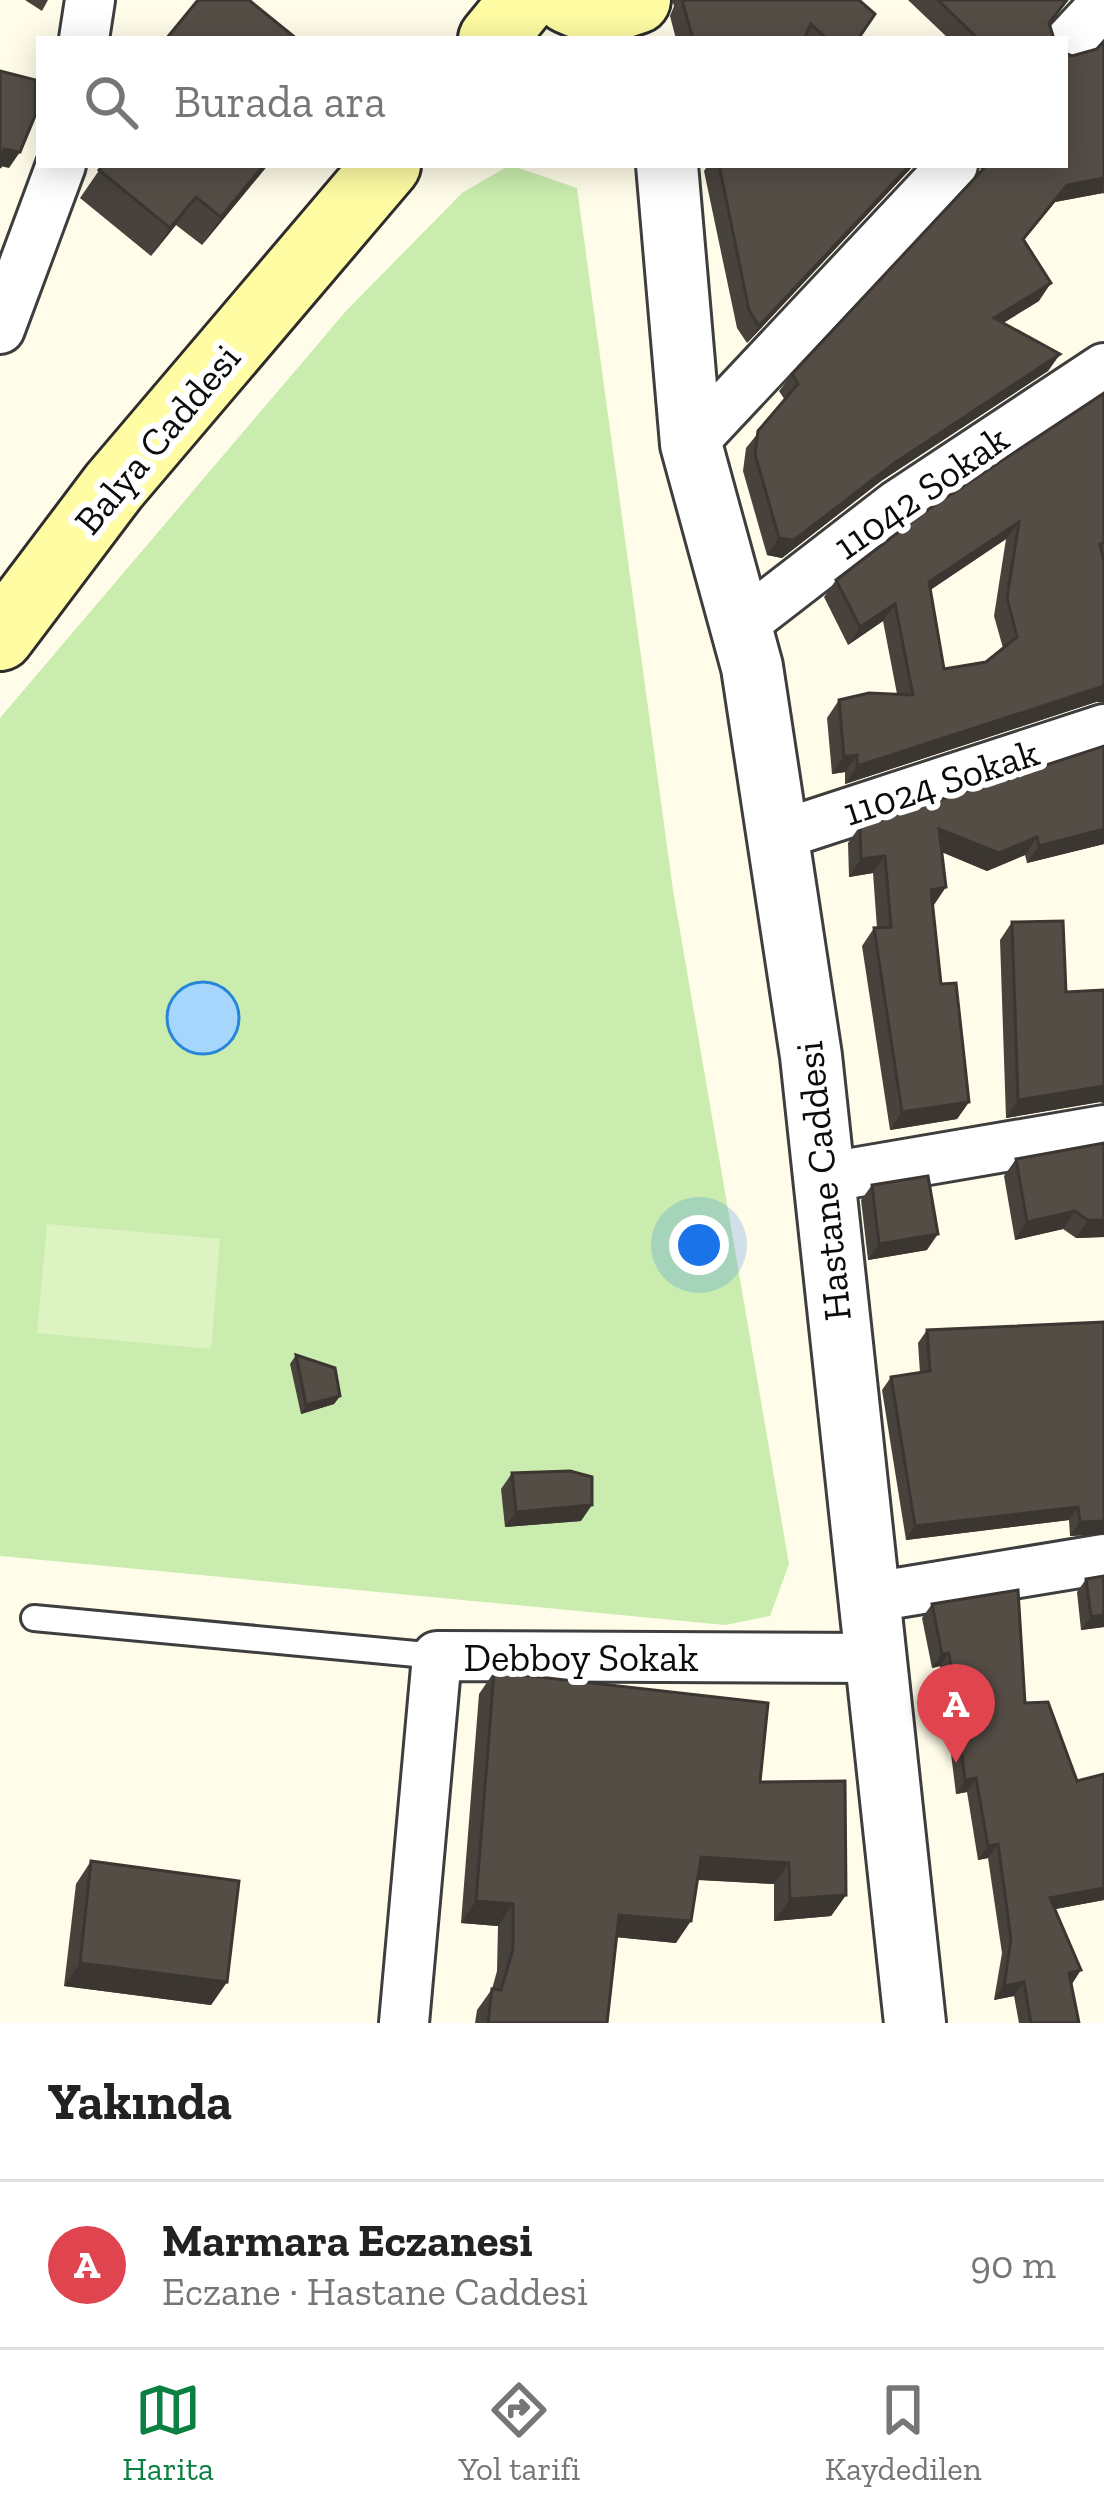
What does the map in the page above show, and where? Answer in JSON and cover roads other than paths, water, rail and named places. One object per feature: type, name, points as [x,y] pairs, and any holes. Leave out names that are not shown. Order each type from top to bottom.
[{"type":"main road","points":[[494,36],[524,0]]},
{"type":"main road","name":"Balya Caddesi","points":[[0,637],[114,486],[386,168]]},
{"type":"main road","name":"Balya Caddesi","points":[[320,247],[413,168]]},
{"type":"street","points":[[85,36],[91,0]]},
{"type":"street","points":[[1068,43],[1102,4]]},
{"type":"street","points":[[0,328],[60,168]]},
{"type":"street","name":"Hastane Caddesi","points":[[644,168],[686,347]]},
{"type":"street","name":"Hastane Caddesi","points":[[667,168],[691,444],[743,624],[824,1178],[915,2023]]},
{"type":"street","points":[[691,444],[950,168]]},
{"type":"street","name":"11042 Sokak","points":[[743,624],[897,505],[1104,368]]},
{"type":"street","name":"11024 Sokak","points":[[777,836],[1104,729]]},
{"type":"street","points":[[824,1178],[1104,1130]]},
{"type":"street","points":[[867,1598],[1104,1559]]},
{"type":"street","name":"Debboy Sokak","points":[[404,2023],[437,1656],[878,1658]]},
{"type":"lane","points":[[34,1618],[437,1656]]},
{"type":"water","points":[[203,982],[229,992],[239,1018],[229,1044],[203,1054],[177,1044],[167,1018],[177,992]]},
{"type":"place","name":"Marmara Eczanesi","points":[[956,1763]]}]
